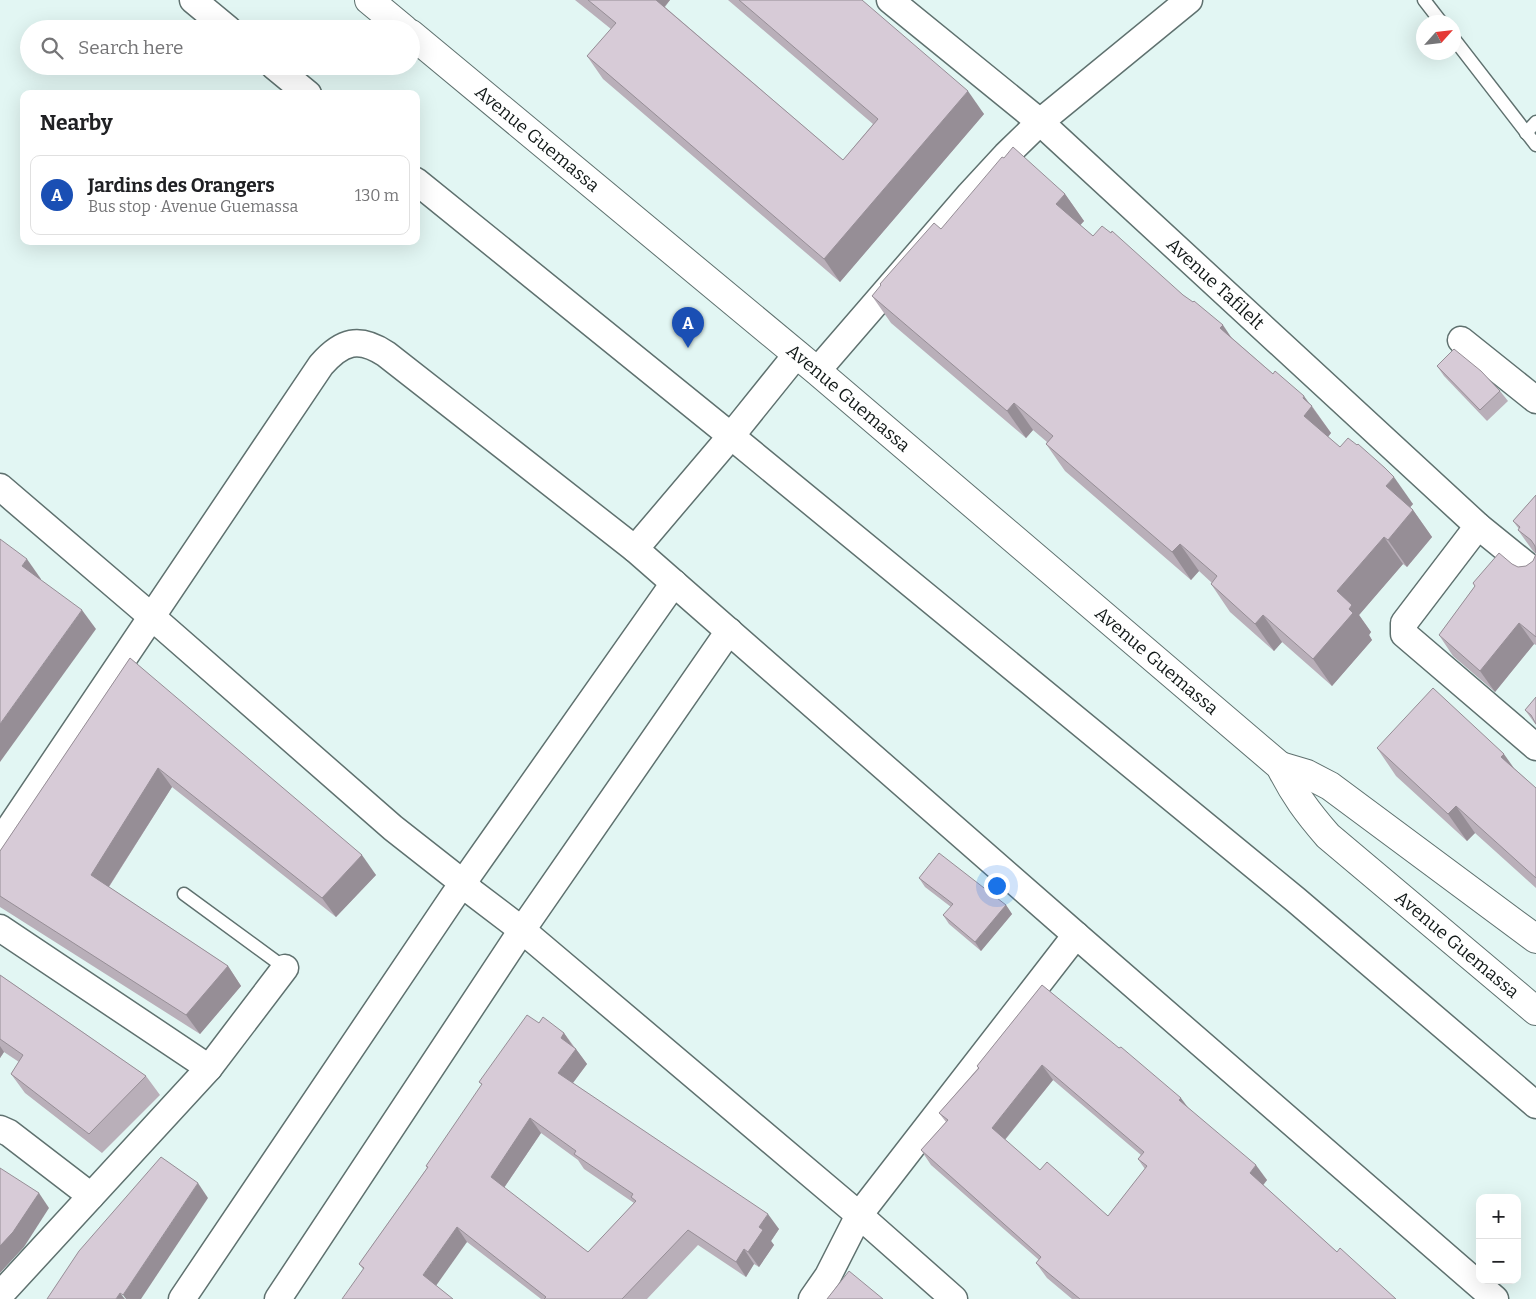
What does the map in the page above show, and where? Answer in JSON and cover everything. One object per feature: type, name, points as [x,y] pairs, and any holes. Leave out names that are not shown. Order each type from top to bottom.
[{"type":"main road","points":[[369,0],[393,20]]},
{"type":"main road","name":"Avenue Guemassa","points":[[420,41],[797,354],[1280,766],[1293,792],[1328,836],[1536,1011]]},
{"type":"main road","name":"Avenue Guemassa","points":[[1280,766],[1306,774],[1338,791],[1536,939]]},
{"type":"street","points":[[193,0],[217,20]]},
{"type":"street","name":"Avenue Tafilelt","points":[[890,0],[1040,122],[1478,526],[1536,573]]},
{"type":"street","points":[[817,371],[970,194],[1040,122],[1190,0]]},
{"type":"street","points":[[285,75],[303,90]]},
{"type":"street","points":[[420,184],[732,436],[1296,900],[1536,1105]]},
{"type":"street","points":[[1461,340],[1536,400]]},
{"type":"street","points":[[0,842],[321,365],[330,354],[344,346],[358,343],[373,346],[386,354],[635,549],[1495,1299]]},
{"type":"street","points":[[635,549],[732,436],[797,354]]},
{"type":"street","points":[[0,488],[152,617],[393,828],[522,930],[859,1215],[954,1299]]},
{"type":"street","points":[[1478,526],[1404,624],[1404,634],[1536,747]]},
{"type":"street","points":[[182,1299],[463,883],[674,583]]},
{"type":"street","points":[[278,1299],[522,930],[728,631]]},
{"type":"street","points":[[0,928],[210,1068]]},
{"type":"street","points":[[812,1299],[828,1276],[859,1215],[1076,935]]},
{"type":"street","points":[[0,1295],[210,1068],[284,968]]},
{"type":"street","points":[[0,1129],[9,1133],[91,1196]]},
{"type":"lane","points":[[1424,0],[1436,15]]},
{"type":"lane","points":[[1461,48],[1536,145]]},
{"type":"lane","points":[[1526,133],[1536,122]]},
{"type":"lane","points":[[184,894],[284,968]]},
{"type":"building","points":[[588,0],[656,0],[843,160],[878,119],[739,0],[862,0],[968,91],[824,259],[587,56],[616,23]]},
{"type":"building","points":[[1013,147],[1065,194],[1056,204],[1093,236],[1102,226],[1111,233],[1112,231],[1183,295],[1194,301],[1223,325],[1220,328],[1273,374],[1275,371],[1304,396],[1303,398],[1312,406],[1304,416],[1340,447],[1348,438],[1358,444],[1394,477],[1386,486],[1413,510],[1388,540],[1384,537],[1337,591],[1352,605],[1349,609],[1353,613],[1313,659],[1263,615],[1255,624],[1211,584],[1217,576],[1180,544],[1172,552],[1046,444],[1053,436],[1014,403],[1007,411],[872,296],[880,284],[934,223],[941,229],[1002,157],[1004,158]]},
{"type":"building","points":[[1454,349],[1481,371],[1500,391],[1480,410],[1437,366]]},
{"type":"building","points":[[1536,495],[1536,553],[1535,546],[1531,540],[1518,530],[1520,527],[1513,521]]},
{"type":"building","points":[[0,539],[27,559],[22,566],[82,610],[0,724]]},
{"type":"building","points":[[1499,553],[1518,567],[1526,566],[1533,561],[1536,554],[1536,637],[1519,623],[1480,671],[1439,635],[1475,586],[1473,583]]},
{"type":"building","points":[[130,658],[362,855],[322,898],[158,768],[91,875],[228,966],[186,1015],[0,896],[0,851]]},
{"type":"building","points":[[1433,688],[1504,754],[1501,757],[1536,788],[1536,878],[1456,806],[1448,814],[1377,748]]},
{"type":"building","points":[[1536,697],[1536,724],[1531,715],[1525,710]]},
{"type":"building","points":[[939,853],[1006,905],[975,942],[943,915],[953,904],[919,878]]},
{"type":"building","points":[[0,975],[146,1076],[89,1134],[11,1074],[23,1055],[0,1039]]},
{"type":"building","points":[[1042,985],[1119,1048],[1121,1047],[1181,1098],[1179,1100],[1256,1165],[1250,1173],[1337,1252],[1340,1248],[1396,1299],[1080,1299],[1036,1263],[1041,1257],[921,1150],[948,1120],[939,1113],[979,1068],[977,1066]],"holes":[[[1042,1065],[1144,1152],[1138,1159],[1147,1166],[1108,1216],[1047,1162],[1040,1170],[992,1128]]]},
{"type":"building","points":[[527,1015],[539,1023],[543,1017],[564,1033],[561,1038],[576,1049],[558,1073],[768,1214],[759,1227],[763,1230],[748,1252],[744,1249],[736,1262],[688,1230],[622,1299],[544,1299],[546,1297],[457,1227],[423,1275],[453,1299],[342,1299],[364,1268],[359,1264],[428,1167],[426,1166],[482,1084],[479,1082]],"holes":[[[530,1118],[576,1151],[574,1154],[633,1194],[631,1197],[636,1201],[588,1252],[491,1177]]]},
{"type":"building","points":[[161,1157],[198,1183],[123,1295],[120,1293],[116,1299],[47,1299],[79,1251]]},
{"type":"building","points":[[0,1168],[39,1193],[13,1232],[0,1246]]},
{"type":"building","points":[[849,1271],[883,1299],[827,1299]]},
{"type":"place","name":"Jardins des Orangers","points":[[688,348]]}]
